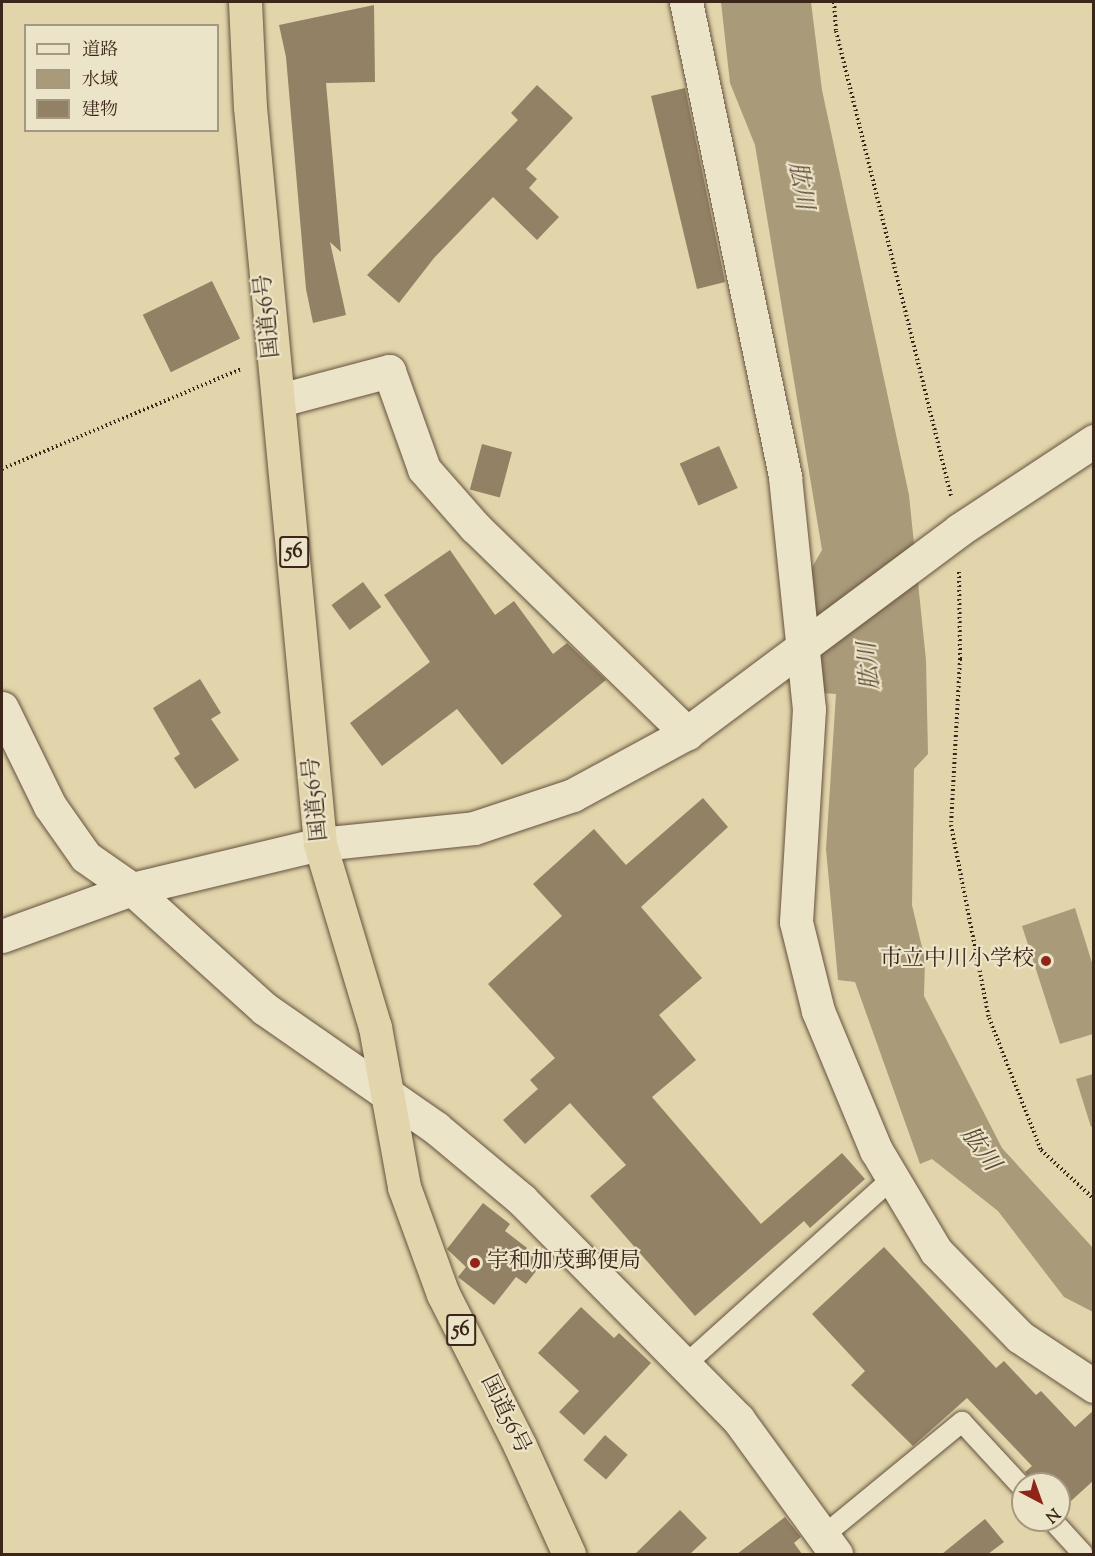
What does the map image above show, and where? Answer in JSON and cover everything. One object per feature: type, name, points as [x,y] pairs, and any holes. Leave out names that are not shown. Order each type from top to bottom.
[{"type":"highway","name":"国道56号","points":[[245,2],[250,107],[273,357],[280,400],[320,844],[375,1027],[404,1187],[443,1294],[520,1446],[568,1554]]},
{"type":"street","points":[[686,2],[785,477],[807,640],[809,710],[796,922],[818,1011],[876,1150],[936,1251],[1020,1337],[1094,1386]]},
{"type":"street","points":[[280,400],[389,371],[424,469],[475,527],[687,734]]},
{"type":"street","points":[[2,936],[132,889],[320,844],[474,828],[573,795],[687,734],[807,640],[951,536],[1094,441]]},
{"type":"street","points":[[2,708],[50,806],[86,857],[132,889],[265,1009],[436,1128],[522,1200],[738,1419],[829,1545]]},
{"type":"lane","points":[[685,1365],[893,1178]]},
{"type":"lane","points":[[829,1545],[962,1422],[1011,1475]]},
{"type":"lane","points":[[1063,1532],[1083,1554]]},
{"type":"path","points":[[834,2],[836,31],[951,536],[960,659],[951,825],[989,1018],[1041,1150],[1094,1199]]},
{"type":"path","points":[[2,469],[273,357]]},
{"type":"water","name":"肱川","points":[[721,2],[811,2],[822,90],[909,495],[926,660],[928,754],[914,769],[912,905],[925,960],[924,996],[1002,1148],[1093,1248],[1093,1312],[1064,1297],[998,1211],[932,1159],[920,1164],[855,982],[838,980],[826,849],[836,694],[823,693],[807,576],[822,550],[755,145],[730,83]]},
{"type":"water","points":[[1075,908],[1093,966],[1093,1034],[1060,1044],[1022,926]]},
{"type":"water","points":[[1093,1074],[1093,1126],[1091,1127],[1076,1079]]},
{"type":"building","points":[[374,5],[375,82],[326,83],[341,252],[330,242],[346,315],[313,323],[306,289],[286,57],[279,25]]},
{"type":"building","points":[[537,85],[573,118],[526,169],[537,179],[529,188],[559,217],[537,240],[493,197],[434,258],[399,303],[367,275],[518,120],[511,113]]},
{"type":"building","points":[[685,88],[725,282],[697,289],[651,96]]},
{"type":"building","points":[[212,281],[240,339],[171,372],[143,315]]},
{"type":"building","points":[[482,444],[512,452],[500,497],[470,489]]},
{"type":"building","points":[[719,446],[738,488],[698,506],[680,463]]},
{"type":"building","points":[[450,550],[495,615],[514,601],[553,654],[567,643],[606,680],[502,765],[457,709],[382,766],[350,723],[430,662],[384,595]]},
{"type":"building","points":[[363,582],[381,607],[350,630],[331,605]]},
{"type":"building","points":[[200,679],[221,713],[211,719],[239,760],[195,789],[174,758],[180,754],[153,708]]},
{"type":"building","points":[[703,798],[728,827],[641,907],[702,978],[659,1015],[696,1060],[652,1097],[761,1224],[842,1153],[865,1179],[810,1228],[804,1221],[695,1316],[590,1196],[626,1165],[570,1103],[525,1144],[503,1120],[538,1089],[530,1080],[555,1058],[488,984],[562,916],[533,884],[594,829],[626,865]]},
{"type":"building","points":[[483,1203],[510,1224],[505,1231],[544,1261],[526,1284],[516,1277],[494,1305],[458,1277],[466,1267],[447,1249]]},
{"type":"building","points":[[884,1247],[996,1368],[1004,1361],[1036,1395],[1041,1391],[1075,1427],[1094,1410],[1094,1480],[1071,1501],[1071,1472],[1025,1472],[1032,1466],[967,1398],[913,1446],[851,1385],[865,1371],[812,1314]]},
{"type":"building","points":[[581,1307],[614,1338],[619,1333],[651,1363],[584,1435],[559,1412],[579,1391],[538,1353]]},
{"type":"building","points":[[605,1435],[628,1455],[606,1480],[583,1460]]},
{"type":"building","points":[[680,1510],[707,1538],[690,1554],[635,1554]]},
{"type":"building","points":[[785,1517],[801,1537],[794,1543],[802,1554],[737,1554]]},
{"type":"building","points":[[985,1519],[1004,1542],[988,1554],[942,1554]]},
{"type":"place","name":"市立中川小学校","points":[[1046,961]]},
{"type":"place","name":"宇和加茂郵便局","points":[[475,1263]]}]
